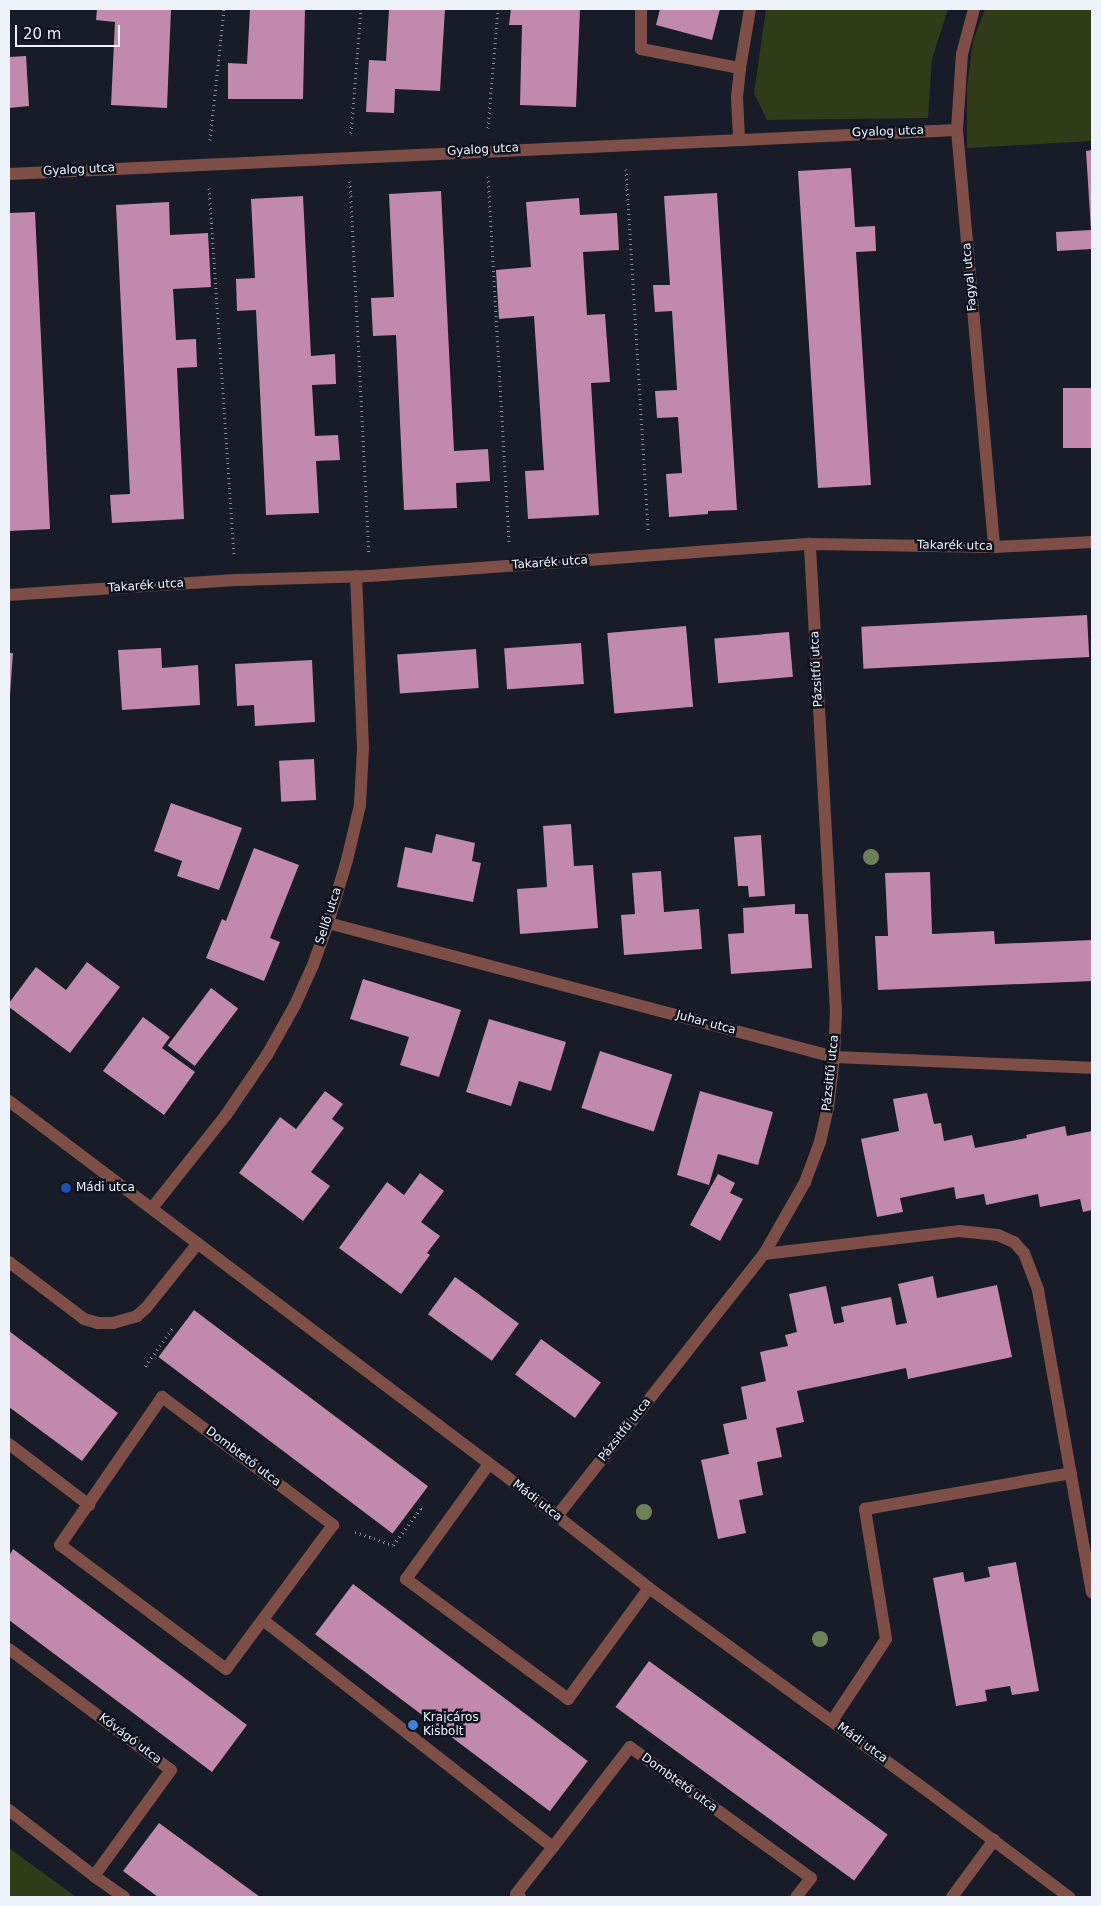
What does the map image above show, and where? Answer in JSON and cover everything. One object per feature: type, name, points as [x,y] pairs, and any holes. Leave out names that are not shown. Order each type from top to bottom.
[{"type":"street","points":[[641,9],[641,49],[740,68]]},
{"type":"street","points":[[739,138],[737,97],[750,9]]},
{"type":"street","name":"Fagyal utca","points":[[974,9],[962,54],[958,130],[994,547]]},
{"type":"street","name":"Gyalog utca","points":[[9,174],[739,138],[958,130]]},
{"type":"street","name":"Takarék utca","points":[[9,595],[236,580],[370,576],[810,544],[994,547],[1092,542]]},
{"type":"street","name":"Pázsitfű utca","points":[[557,1516],[764,1254],[805,1182],[820,1142],[828,1108],[834,1057],[836,1012],[810,544]]},
{"type":"street","name":"Sellő utca","points":[[152,1208],[226,1115],[267,1055],[295,1005],[313,965],[328,923],[347,860],[360,805],[363,748],[356,576]]},
{"type":"street","name":"Juhar utca","points":[[328,923],[834,1057],[1092,1068]]},
{"type":"street","name":"Mádi utca","points":[[9,1101],[489,1464],[649,1588],[1069,1897]]},
{"type":"street","points":[[764,1254],[959,1231],[998,1235],[1014,1242],[1024,1254],[1038,1290],[1092,1592]]},
{"type":"street","points":[[9,1262],[84,1318],[98,1323],[112,1323],[137,1316],[146,1308],[198,1243]]},
{"type":"street","name":"Dombtető utca","points":[[162,1397],[333,1524],[226,1669],[60,1546],[89,1505],[162,1397]]},
{"type":"street","points":[[9,1444],[89,1505]]},
{"type":"street","points":[[489,1464],[406,1579],[568,1700],[649,1588]]},
{"type":"street","points":[[832,1721],[886,1639],[865,1509],[1071,1473]]},
{"type":"street","points":[[263,1620],[554,1847]]},
{"type":"street","name":"Kővágó utca","points":[[9,1648],[171,1770],[94,1876]]},
{"type":"street","name":"Dombtető utca","points":[[520,1897],[516,1894],[630,1747],[811,1878],[796,1897]]},
{"type":"street","points":[[9,1810],[124,1897]]},
{"type":"street","points":[[952,1897],[994,1840]]},
{"type":"path","points":[[224,9],[208,164],[236,580]]},
{"type":"path","points":[[361,9],[349,157],[370,576]]},
{"type":"path","points":[[498,9],[487,150],[510,566]]},
{"type":"path","points":[[625,144],[650,556]]},
{"type":"path","points":[[145,1366],[173,1327]]},
{"type":"path","points":[[333,1524],[393,1545],[421,1508]]},
{"type":"green space","points":[[766,9],[948,9],[932,59],[928,118],[767,120],[754,93]]},
{"type":"green space","points":[[985,9],[1092,9],[1092,141],[967,148],[967,87],[973,41]]},
{"type":"green space","points":[[9,1848],[76,1897],[9,1897]]},
{"type":"building","points":[[97,9],[171,9],[167,108],[111,105],[115,22],[96,20]]},
{"type":"building","points":[[250,9],[305,9],[303,99],[228,99],[228,63],[247,64]]},
{"type":"building","points":[[389,9],[445,9],[440,91],[395,89],[394,113],[366,112],[369,60],[386,61]]},
{"type":"building","points":[[511,9],[580,9],[576,107],[520,105],[522,25],[509,25]]},
{"type":"building","points":[[660,9],[720,9],[712,40],[656,25]]},
{"type":"building","points":[[26,56],[29,106],[9,108],[9,57]]},
{"type":"building","points":[[1092,150],[1092,249],[1057,251],[1056,232],[1091,230],[1086,151]]},
{"type":"building","points":[[851,168],[855,227],[875,226],[876,251],[856,252],[871,485],[818,488],[798,171]]},
{"type":"building","points":[[441,191],[454,451],[488,449],[490,481],[456,483],[457,508],[404,510],[396,335],[373,336],[371,298],[394,297],[389,194]]},
{"type":"building","points":[[717,193],[737,510],[708,511],[708,514],[669,517],[666,474],[682,473],[678,417],[657,418],[655,391],[677,390],[672,311],[655,312],[653,285],[670,285],[664,196]]},
{"type":"building","points":[[303,196],[311,356],[335,354],[336,384],[312,385],[315,436],[338,435],[340,460],[316,461],[319,513],[266,515],[256,310],[237,311],[236,279],[255,278],[251,199]]},
{"type":"building","points":[[579,198],[580,215],[617,213],[619,250],[583,252],[587,315],[605,314],[610,382],[591,383],[599,515],[528,519],[525,471],[544,470],[534,316],[499,319],[496,270],[531,267],[526,202]]},
{"type":"building","points":[[169,202],[170,235],[208,233],[211,287],[173,289],[176,340],[196,339],[197,367],[177,368],[184,519],[112,523],[110,495],[130,494],[116,205]]},
{"type":"building","points":[[35,212],[50,529],[9,531],[9,213]]},
{"type":"building","points":[[1063,388],[1092,388],[1092,448],[1063,448]]},
{"type":"building","points":[[1087,615],[1089,657],[864,669],[861,627]]},
{"type":"building","points":[[686,626],[693,707],[614,714],[607,633]]},
{"type":"building","points":[[789,632],[793,677],[718,683],[714,639]]},
{"type":"building","points":[[581,643],[584,684],[507,689],[504,648]]},
{"type":"building","points":[[161,648],[162,668],[198,665],[200,705],[122,710],[118,650]]},
{"type":"building","points":[[476,649],[479,688],[400,693],[397,655]]},
{"type":"building","points":[[9,653],[13,653],[10,695],[9,695]]},
{"type":"building","points":[[312,660],[315,722],[255,726],[254,705],[237,706],[235,664]]},
{"type":"building","points":[[314,759],[316,800],[281,802],[279,761]]},
{"type":"building","points":[[171,803],[242,828],[219,890],[177,876],[182,861],[154,851]]},
{"type":"building","points":[[571,824],[574,866],[593,865],[598,928],[520,934],[517,889],[547,887],[543,826]]},
{"type":"building","points":[[436,834],[475,843],[472,861],[481,863],[473,902],[397,887],[405,847],[432,853]]},
{"type":"building","points":[[761,835],[765,896],[749,897],[748,886],[738,886],[734,837]]},
{"type":"building","points":[[254,848],[299,865],[270,938],[280,942],[264,981],[206,958],[222,919],[226,921]]},
{"type":"building","points":[[661,871],[664,912],[699,909],[702,949],[624,955],[621,915],[635,914],[632,873]]},
{"type":"building","points":[[930,872],[932,934],[994,931],[995,944],[1092,940],[1092,981],[878,990],[875,936],[888,936],[885,873]]},
{"type":"building","points":[[795,904],[795,914],[808,914],[812,968],[731,974],[728,934],[744,933],[743,908]]},
{"type":"building","points":[[87,962],[120,987],[70,1053],[9,1007],[9,1003],[36,967],[66,990]]},
{"type":"building","points":[[363,979],[461,1010],[439,1077],[400,1065],[409,1037],[350,1019]]},
{"type":"building","points":[[211,988],[238,1008],[195,1066],[168,1046]]},
{"type":"building","points":[[143,1017],[170,1037],[162,1048],[195,1072],[164,1115],[103,1071]]},
{"type":"building","points":[[489,1019],[566,1042],[551,1091],[519,1081],[511,1106],[466,1092]]},
{"type":"building","points":[[600,1051],[672,1074],[654,1132],[581,1108]]},
{"type":"building","points":[[325,1091],[343,1104],[332,1119],[344,1128],[311,1172],[330,1186],[303,1221],[239,1173],[280,1117],[296,1129]]},
{"type":"building","points":[[700,1091],[773,1112],[758,1165],[718,1154],[709,1185],[677,1175]]},
{"type":"building","points":[[927,1093],[934,1124],[941,1123],[944,1141],[972,1135],[975,1148],[1027,1138],[1026,1135],[1065,1126],[1067,1136],[1092,1131],[1092,1210],[1083,1212],[1080,1199],[1040,1207],[1038,1194],[986,1205],[984,1194],[956,1199],[954,1187],[900,1198],[903,1212],[877,1217],[861,1139],[899,1131],[893,1099]]},
{"type":"building","points":[[420,1173],[444,1191],[421,1222],[440,1236],[427,1253],[430,1255],[401,1294],[339,1248],[387,1182],[404,1195]]},
{"type":"building","points":[[718,1174],[735,1183],[730,1193],[743,1199],[720,1241],[690,1225]]},
{"type":"building","points":[[933,1276],[937,1298],[997,1285],[1012,1357],[908,1379],[906,1368],[797,1391],[804,1422],[776,1428],[782,1457],[757,1462],[763,1495],[739,1500],[746,1533],[718,1539],[701,1460],[729,1454],[723,1424],[747,1419],[741,1387],[766,1381],[760,1352],[788,1346],[785,1335],[797,1332],[789,1294],[826,1286],[834,1324],[844,1322],[841,1307],[891,1297],[896,1325],[907,1323],[898,1284]]},
{"type":"building","points":[[455,1277],[519,1323],[492,1361],[428,1314]]},
{"type":"building","points":[[194,1310],[428,1486],[392,1533],[158,1357]]},
{"type":"building","points":[[9,1331],[118,1413],[82,1461],[9,1407]]},
{"type":"building","points":[[541,1339],[601,1382],[575,1418],[515,1375]]},
{"type":"building","points":[[13,1549],[247,1725],[212,1772],[9,1620],[9,1556]]},
{"type":"building","points":[[1016,1562],[1039,1691],[1012,1695],[1010,1686],[985,1690],[987,1701],[956,1706],[933,1578],[963,1572],[965,1582],[990,1577],[988,1567]]},
{"type":"building","points":[[353,1584],[588,1761],[550,1811],[315,1634]]},
{"type":"building","points":[[649,1661],[888,1834],[854,1881],[615,1707]]},
{"type":"building","points":[[159,1823],[260,1897],[158,1897],[123,1871]]},
{"type":"place","name":"Mádi utca","points":[[66,1188]]},
{"type":"place","name":"Krajcáros Kisbolt","points":[[413,1725]]}]
